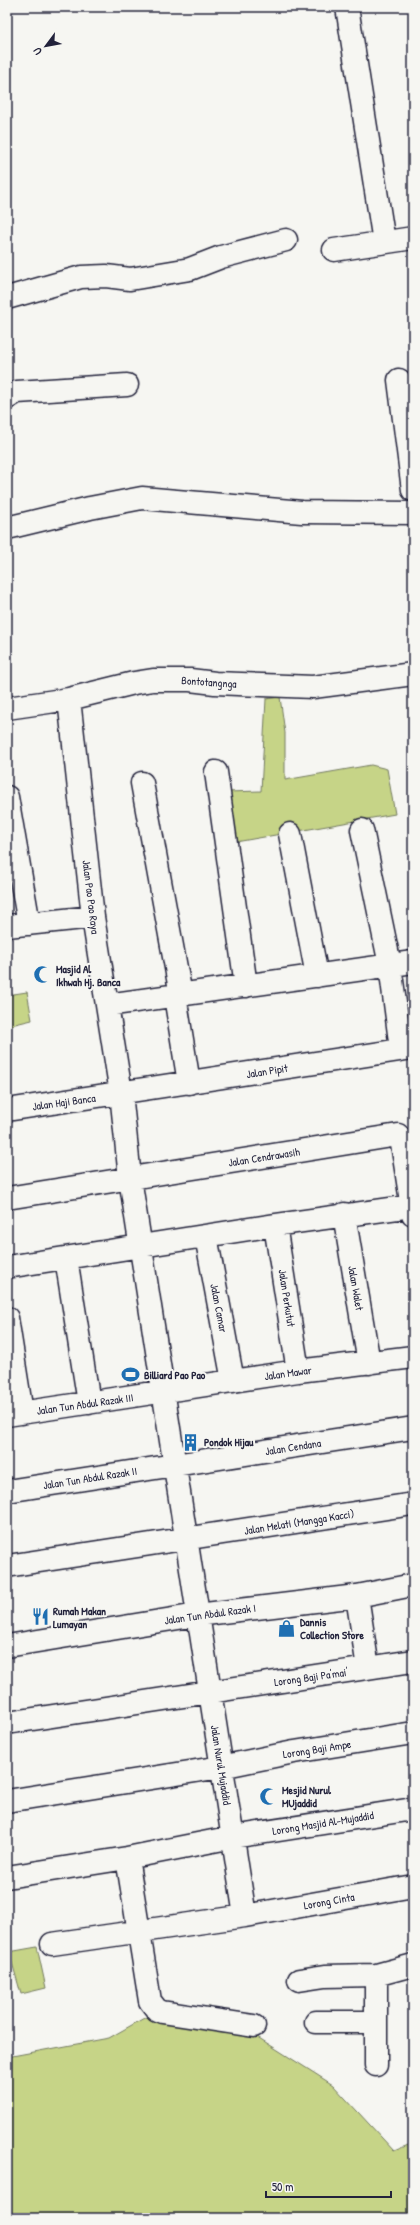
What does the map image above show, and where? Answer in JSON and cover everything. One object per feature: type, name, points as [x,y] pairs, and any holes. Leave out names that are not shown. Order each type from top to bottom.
[{"type":"street","points":[[347,7],[384,242]]},
{"type":"street","points":[[334,250],[413,238]]},
{"type":"street","points":[[7,298],[80,277],[106,276],[130,279],[190,269],[221,258],[286,240]]},
{"type":"street","points":[[399,380],[413,490]]},
{"type":"street","points":[[7,398],[17,392],[127,385]]},
{"type":"street","points":[[7,528],[90,508],[142,498],[302,512],[413,513]]},
{"type":"street","name":"Bontotangnga","points":[[7,708],[69,699],[134,682],[153,680],[190,680],[215,683],[313,687],[413,674]]},
{"type":"street","name":"Jalan Pao Pao Raya","points":[[69,699],[93,917],[121,1093],[130,1178],[163,1392]]},
{"type":"street","points":[[216,772],[246,986]]},
{"type":"street","points":[[142,783],[178,995],[189,1083]]},
{"type":"street","points":[[7,797],[29,924]]},
{"type":"street","points":[[362,830],[407,1048]]},
{"type":"street","points":[[290,834],[317,976]]},
{"type":"street","points":[[7,926],[93,917]]},
{"type":"street","points":[[108,1005],[413,962]]},
{"type":"street","name":"Jalan Pipit","points":[[121,1093],[407,1048]]},
{"type":"street","name":"Jalan Haji Banca","points":[[7,1110],[121,1093]]},
{"type":"street","name":"Jalan Cendrawasih","points":[[7,1198],[398,1135],[402,1144],[412,1210]]},
{"type":"street","points":[[7,1267],[344,1214],[412,1210]]},
{"type":"street","name":"Jalan Walet","points":[[344,1214],[369,1362]]},
{"type":"street","name":"Jalan Perkutut","points":[[275,1225],[298,1371]]},
{"type":"street","name":"Jalan Camar","points":[[206,1236],[233,1381]]},
{"type":"street","points":[[66,1258],[89,1403]]},
{"type":"street","points":[[7,1318],[15,1414]]},
{"type":"street","name":"Jalan Mawar","points":[[163,1392],[298,1371],[413,1357]]},
{"type":"street","name":"Jalan Tun Abdul Razak III","points":[[15,1414],[163,1392]]},
{"type":"street","name":"Jalan Nurul Mujaddid","points":[[163,1392],[245,1916]]},
{"type":"street","name":"Jalan Cendana","points":[[174,1465],[413,1428]]},
{"type":"street","name":"Jalan Tun Abdul Razak II","points":[[7,1491],[174,1465]]},
{"type":"street","name":"Jalan Melati (Mangga Kacci)","points":[[7,1566],[186,1540],[413,1504]]},
{"type":"street","name":"Jalan Tun Abdul Razak I","points":[[7,1646],[197,1615],[357,1596],[413,1585]]},
{"type":"street","points":[[357,1596],[368,1668]]},
{"type":"street","name":"Lorong Baji Pa'mai'","points":[[7,1724],[209,1691],[413,1661]]},
{"type":"street","name":"Lorong Baji Ampe","points":[[7,1801],[221,1767],[294,1752],[413,1734]]},
{"type":"street","name":"Lorong Masjid Al-Mujaddid","points":[[7,1877],[127,1858],[233,1837],[413,1809]]},
{"type":"street","points":[[127,1858],[150,2001],[157,2010],[254,2026]]},
{"type":"street","name":"Lorong Cinta","points":[[52,1944],[245,1916],[413,1886]]},
{"type":"street","points":[[299,1980],[325,1976],[376,1975],[413,1966]]},
{"type":"street","points":[[376,1975],[376,2066]]},
{"type":"street","points":[[316,2022],[376,2022]]},
{"type":"green space","points":[[280,697],[285,733],[285,780],[371,765],[387,769],[395,814],[230,843],[227,792],[261,791],[266,699]]},
{"type":"green space","points":[[27,992],[32,1020],[7,1026],[7,995]]},
{"type":"green space","points":[[37,1947],[46,1988],[21,1994],[9,1952]]},
{"type":"green space","points":[[210,2007],[333,2085],[394,2151],[413,2143],[413,2218],[7,2218],[7,2057],[109,2038],[160,2009]]},
{"type":"place","name":"Masjid Al Ikhwah Hj. Banca","points":[[43,975]]},
{"type":"place","name":"Billiard Pao Pao","points":[[131,1375]]},
{"type":"place","name":"Pondok Hijau","points":[[191,1442]]},
{"type":"place","name":"Rumah Makan Lumayan","points":[[40,1617]]},
{"type":"place","name":"Dannis Collection Store","points":[[287,1628]]},
{"type":"place","name":"Mesjid Nurul MUjaddid","points":[[269,1796]]}]
